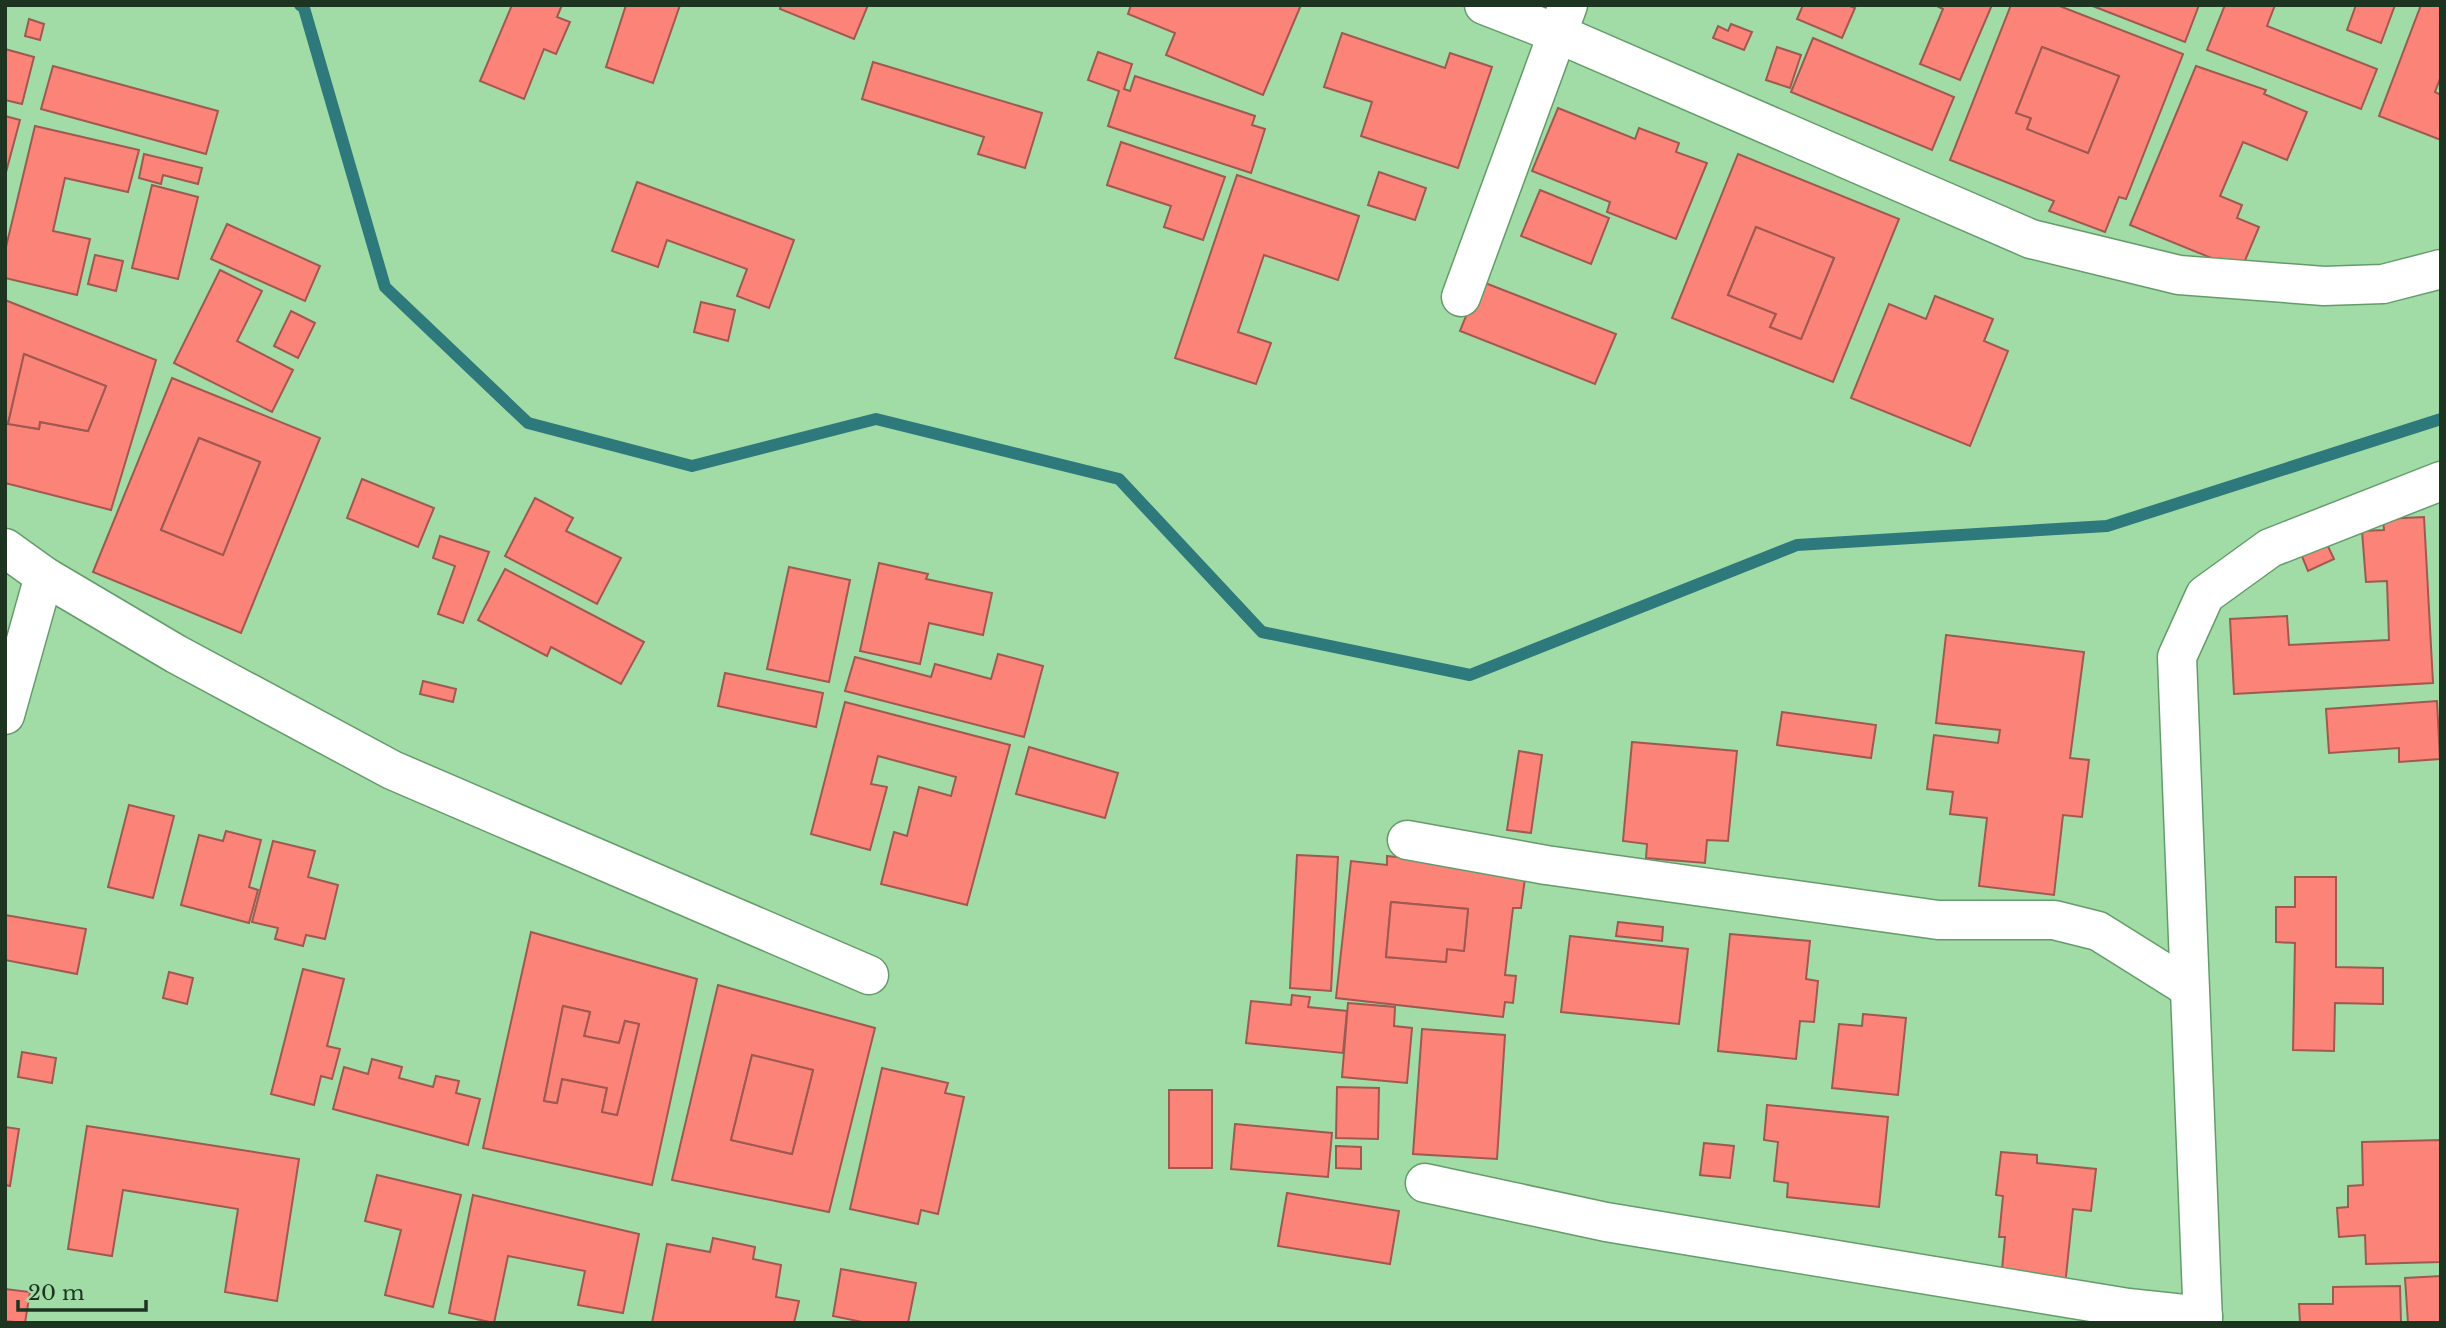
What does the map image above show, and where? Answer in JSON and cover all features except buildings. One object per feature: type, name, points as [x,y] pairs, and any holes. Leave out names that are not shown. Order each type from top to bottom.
[{"type":"street","points":[[1484,5],[1562,19],[2031,239],[2179,275],[2324,286],[2383,284],[2441,269]]},
{"type":"street","points":[[1461,297],[1562,19]]},
{"type":"street","points":[[1425,1183],[1606,1222],[2203,1320],[2177,657],[2205,595],[2270,548],[2441,481]]},
{"type":"street","points":[[5,548],[44,576],[176,654],[392,770],[869,975]]},
{"type":"street","points":[[5,715],[44,576]]},
{"type":"street","points":[[1407,840],[1546,865],[1938,920],[2054,920],[2098,931],[2189,988]]},
{"type":"waterway","points":[[300,5],[304,8],[385,287],[528,423],[692,466],[876,419],[1119,479],[1262,632],[1470,675],[1797,545],[2107,526],[2441,419]]}]
